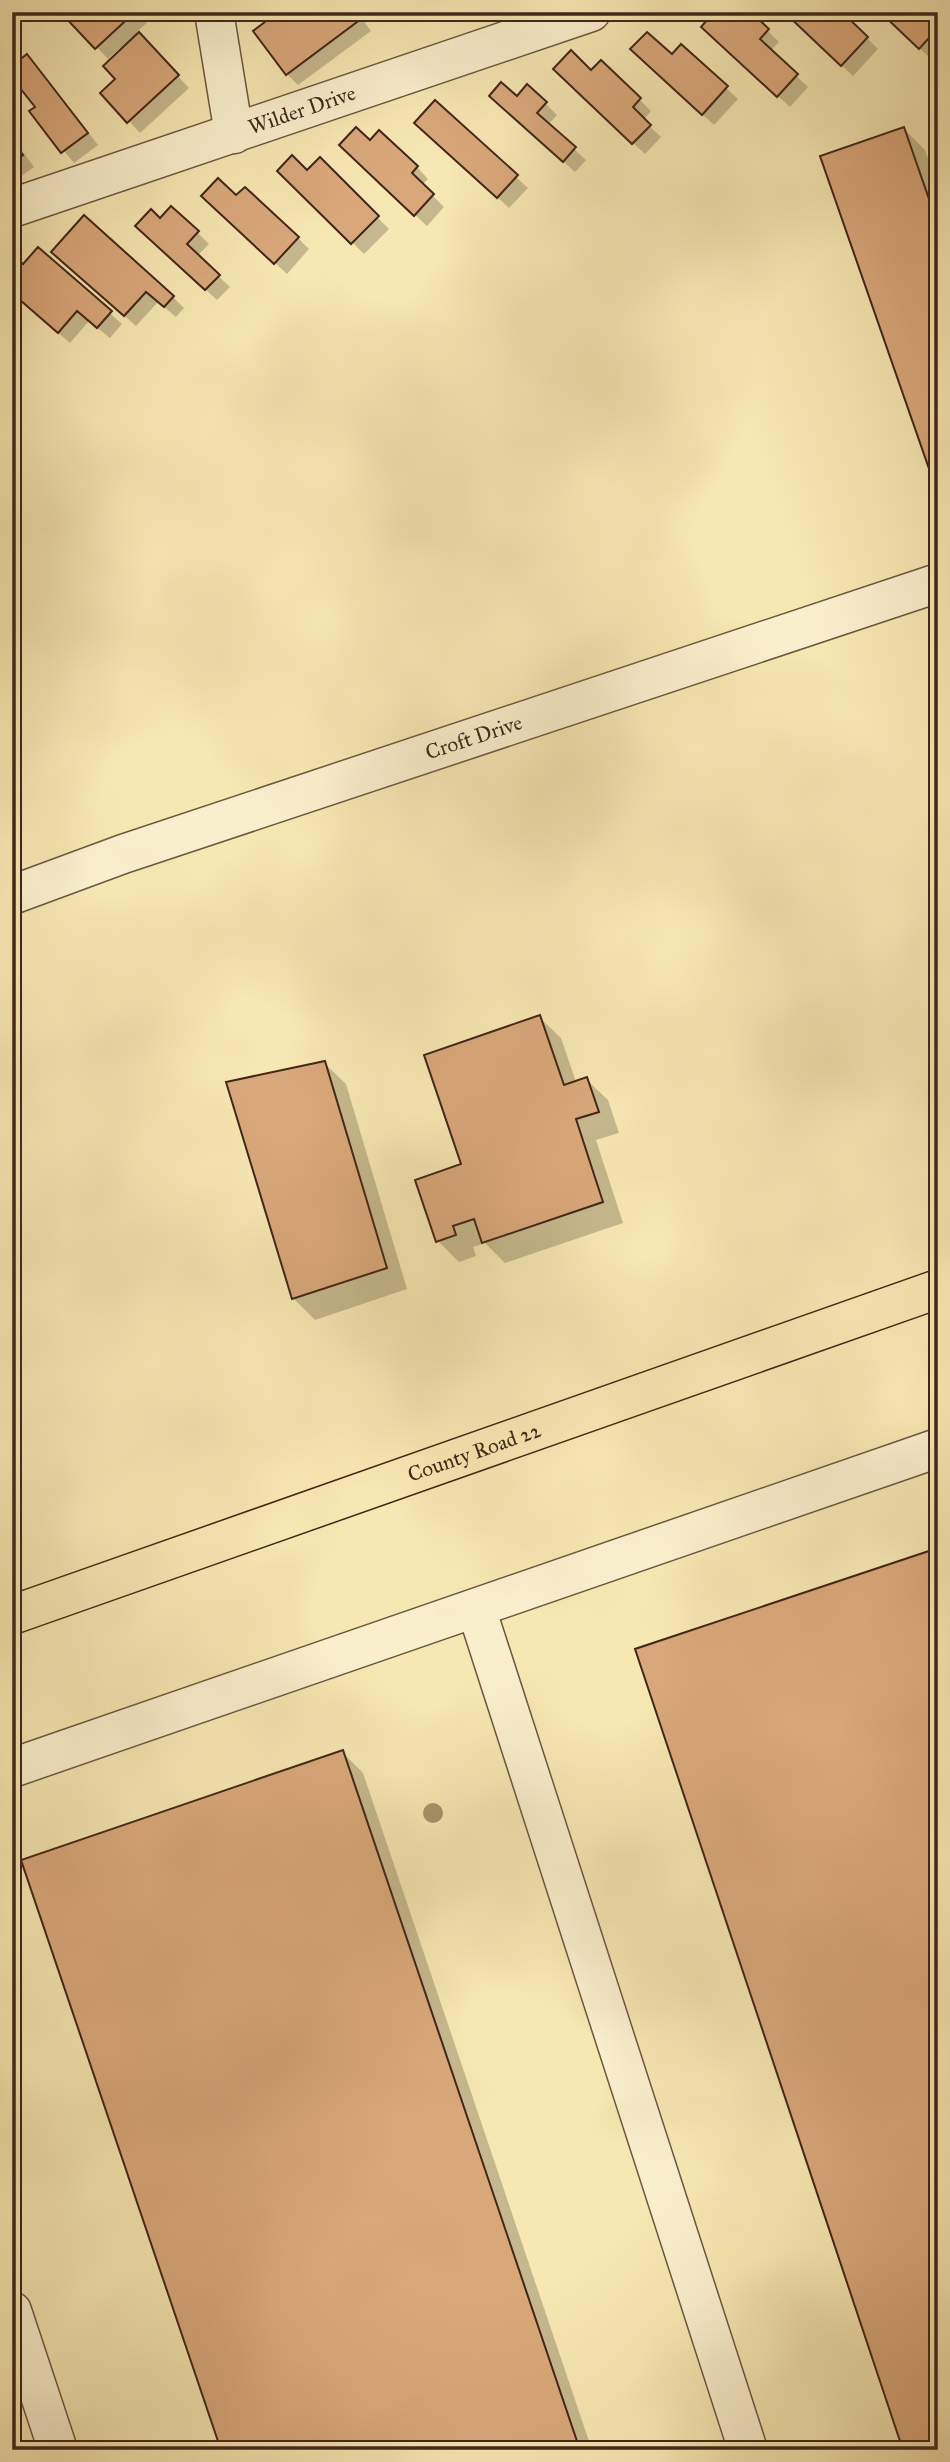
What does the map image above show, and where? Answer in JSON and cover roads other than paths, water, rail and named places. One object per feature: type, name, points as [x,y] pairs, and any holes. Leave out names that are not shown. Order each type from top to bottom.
[{"type":"main road","name":"County Road 22","points":[[12,1615],[938,1289]]},
{"type":"street","points":[[214,12],[234,134]]},
{"type":"street","name":"Wilder Drive","points":[[12,208],[591,12]]},
{"type":"street","name":"Croft Drive","points":[[12,895],[123,854],[938,583]]},
{"type":"street","points":[[12,1768],[938,1448]]},
{"type":"street","points":[[476,1608],[748,2450]]},
{"type":"street","points":[[12,2311],[58,2450]]}]
